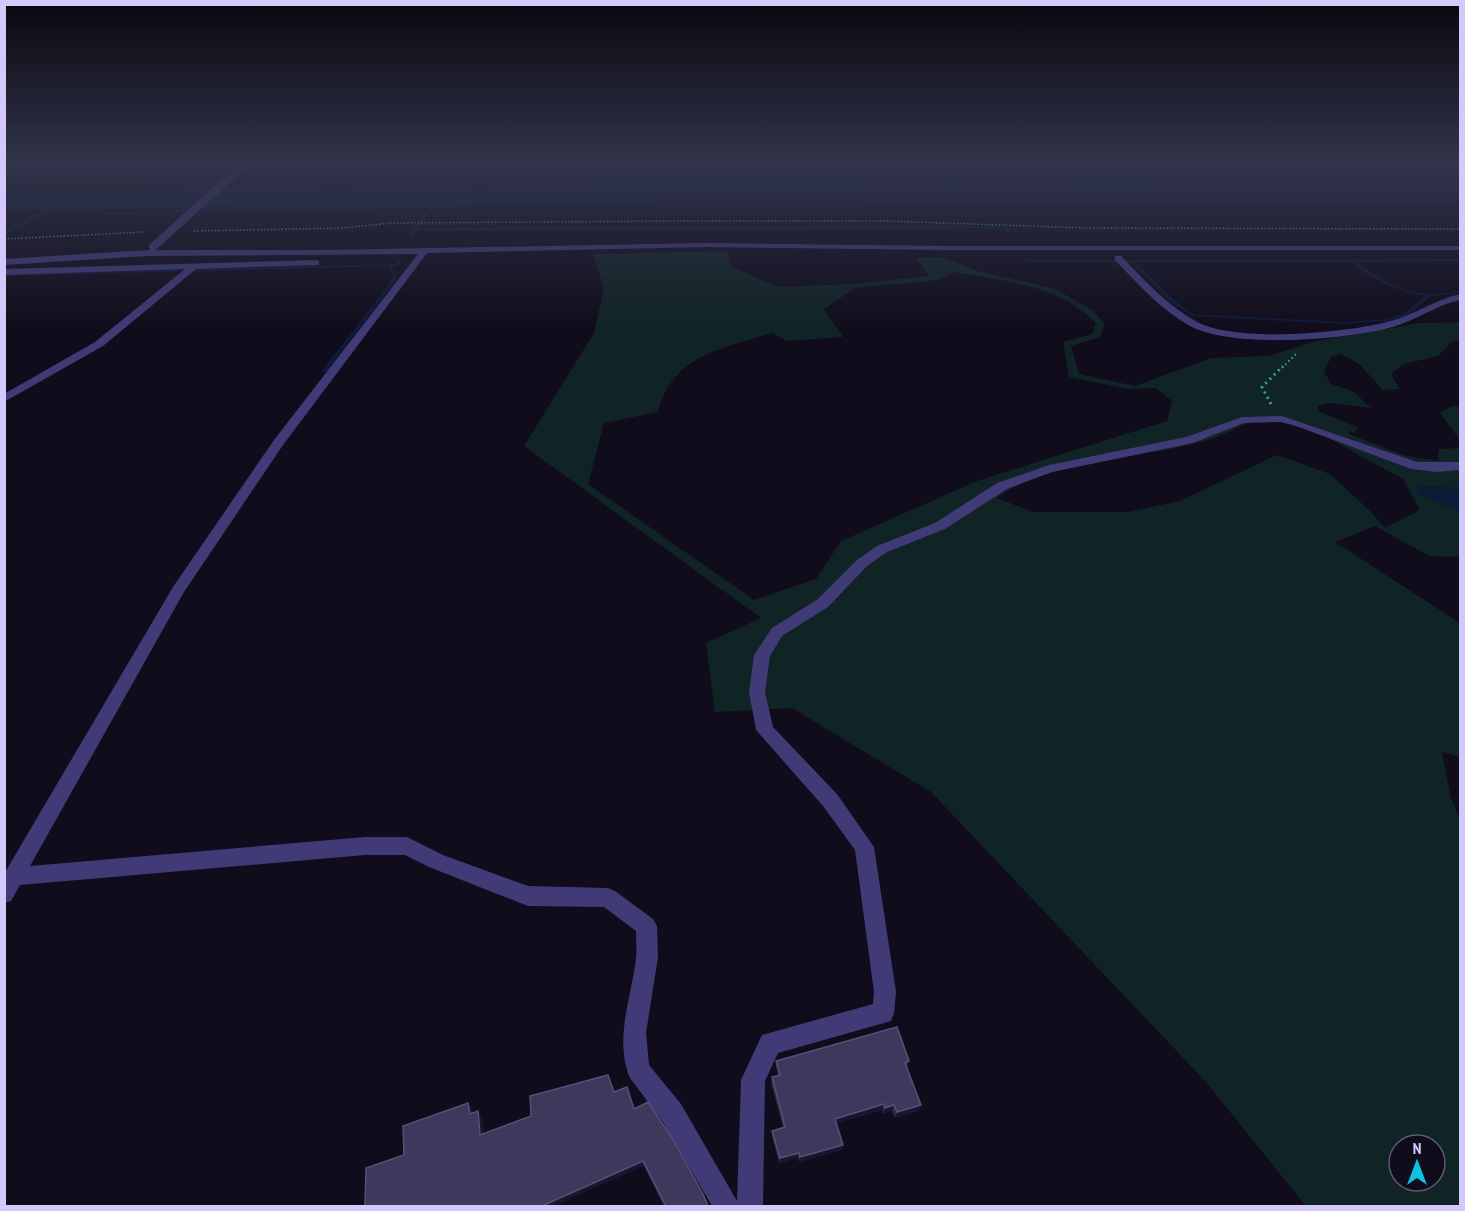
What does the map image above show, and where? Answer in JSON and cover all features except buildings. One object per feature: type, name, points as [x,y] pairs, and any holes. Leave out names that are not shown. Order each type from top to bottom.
[{"type":"street","points":[[150,250],[186,218]]},
{"type":"street","points":[[233,252],[262,247],[455,242],[1461,240]]},
{"type":"street","points":[[4,262],[150,250],[424,252],[717,245],[968,248],[1461,248]]},
{"type":"street","points":[[968,248],[987,253],[1066,258],[1461,258]]},
{"type":"street","points":[[4,272],[191,269],[332,262],[386,256],[389,252]]},
{"type":"street","points":[[8,887],[66,782],[178,590],[278,444],[424,252]]},
{"type":"street","points":[[4,255],[70,253],[83,256]]},
{"type":"street","points":[[1119,259],[1165,302],[1206,329],[1267,336],[1359,330],[1389,325],[1461,297]]},
{"type":"street","points":[[4,399],[99,344],[191,269]]},
{"type":"street","points":[[750,1206],[753,1080],[770,1042],[883,1013],[885,992],[864,847],[830,800],[765,730],[758,692],[762,655],[777,632],[823,603],[862,563],[876,554],[940,526],[1002,486],[1049,468],[1190,440],[1242,420],[1282,419],[1415,466],[1437,468],[1461,466]]},
{"type":"street","points":[[8,887],[365,846],[407,846],[436,861],[528,896],[608,898],[646,926],[647,957],[634,1033],[638,1070],[672,1113],[726,1206]]},
{"type":"path","points":[[192,231],[342,228],[413,222],[886,221],[1088,228],[1461,229]]},
{"type":"path","points":[[4,239],[146,232]]},
{"type":"path","points":[[1267,336],[1300,351],[1262,387],[1282,419]]},
{"type":"green space","points":[[727,251],[731,266],[778,287],[849,284],[929,276],[916,258],[943,257],[977,271],[1055,289],[1094,311],[1105,324],[1100,337],[1071,346],[1079,374],[1135,386],[1211,358],[1269,356],[1312,342],[1420,323],[1460,322],[1460,341],[1453,341],[1438,356],[1404,364],[1391,374],[1400,389],[1383,390],[1359,364],[1341,354],[1331,357],[1324,371],[1331,384],[1353,391],[1371,408],[1329,403],[1317,406],[1320,412],[1359,428],[1354,433],[1349,431],[1349,434],[1406,456],[1438,461],[1439,449],[1460,448],[1460,488],[1413,487],[1420,494],[1460,512],[1460,557],[1429,556],[1375,526],[1335,542],[1460,623],[1460,757],[1442,752],[1451,798],[1460,820],[1460,1206],[1306,1206],[1205,1081],[931,792],[792,708],[715,712],[706,643],[761,618],[524,446],[594,333],[604,288],[593,254]],"holes":[[[954,272],[1030,286],[1064,300],[1081,310],[1096,323],[1092,334],[1063,342],[1069,377],[1128,389],[1156,388],[1172,401],[1167,421],[977,481],[841,541],[816,579],[754,600],[588,484],[604,423],[658,412],[665,393],[675,378],[687,366],[702,357],[772,333],[787,341],[843,337],[824,309],[855,288],[938,280]],[[1256,420],[1278,420],[1330,439],[1403,479],[1420,510],[1385,528],[1330,474],[1277,455],[1180,501],[1127,512],[1033,512],[997,498],[1041,476],[1096,462],[1205,441]]]},
{"type":"green space","points":[[1452,406],[1460,407],[1460,440],[1440,413]]},
{"type":"water","points":[[1412,487],[1460,488],[1460,512],[1420,494]]},
{"type":"waterway","points":[[4,234],[32,218]]},
{"type":"waterway","points":[[415,229],[423,218]]},
{"type":"waterway","points":[[415,229],[998,227],[1005,228],[1008,232]]},
{"type":"waterway","points":[[411,235],[415,229]]},
{"type":"waterway","points":[[1024,258],[1027,261],[1132,261]]},
{"type":"waterway","points":[[393,265],[396,265],[400,259]]},
{"type":"waterway","points":[[1132,261],[1351,260]]},
{"type":"waterway","points":[[1351,260],[1388,284],[1430,295]]},
{"type":"waterway","points":[[1351,260],[1460,260]]},
{"type":"waterway","points":[[1132,261],[1172,301],[1192,315],[1344,323],[1388,320],[1406,314],[1430,295]]},
{"type":"waterway","points":[[4,275],[393,265]]},
{"type":"waterway","points":[[324,371],[389,287],[395,276],[391,269],[393,265]]},
{"type":"waterway","points":[[1430,295],[1460,292]]}]
